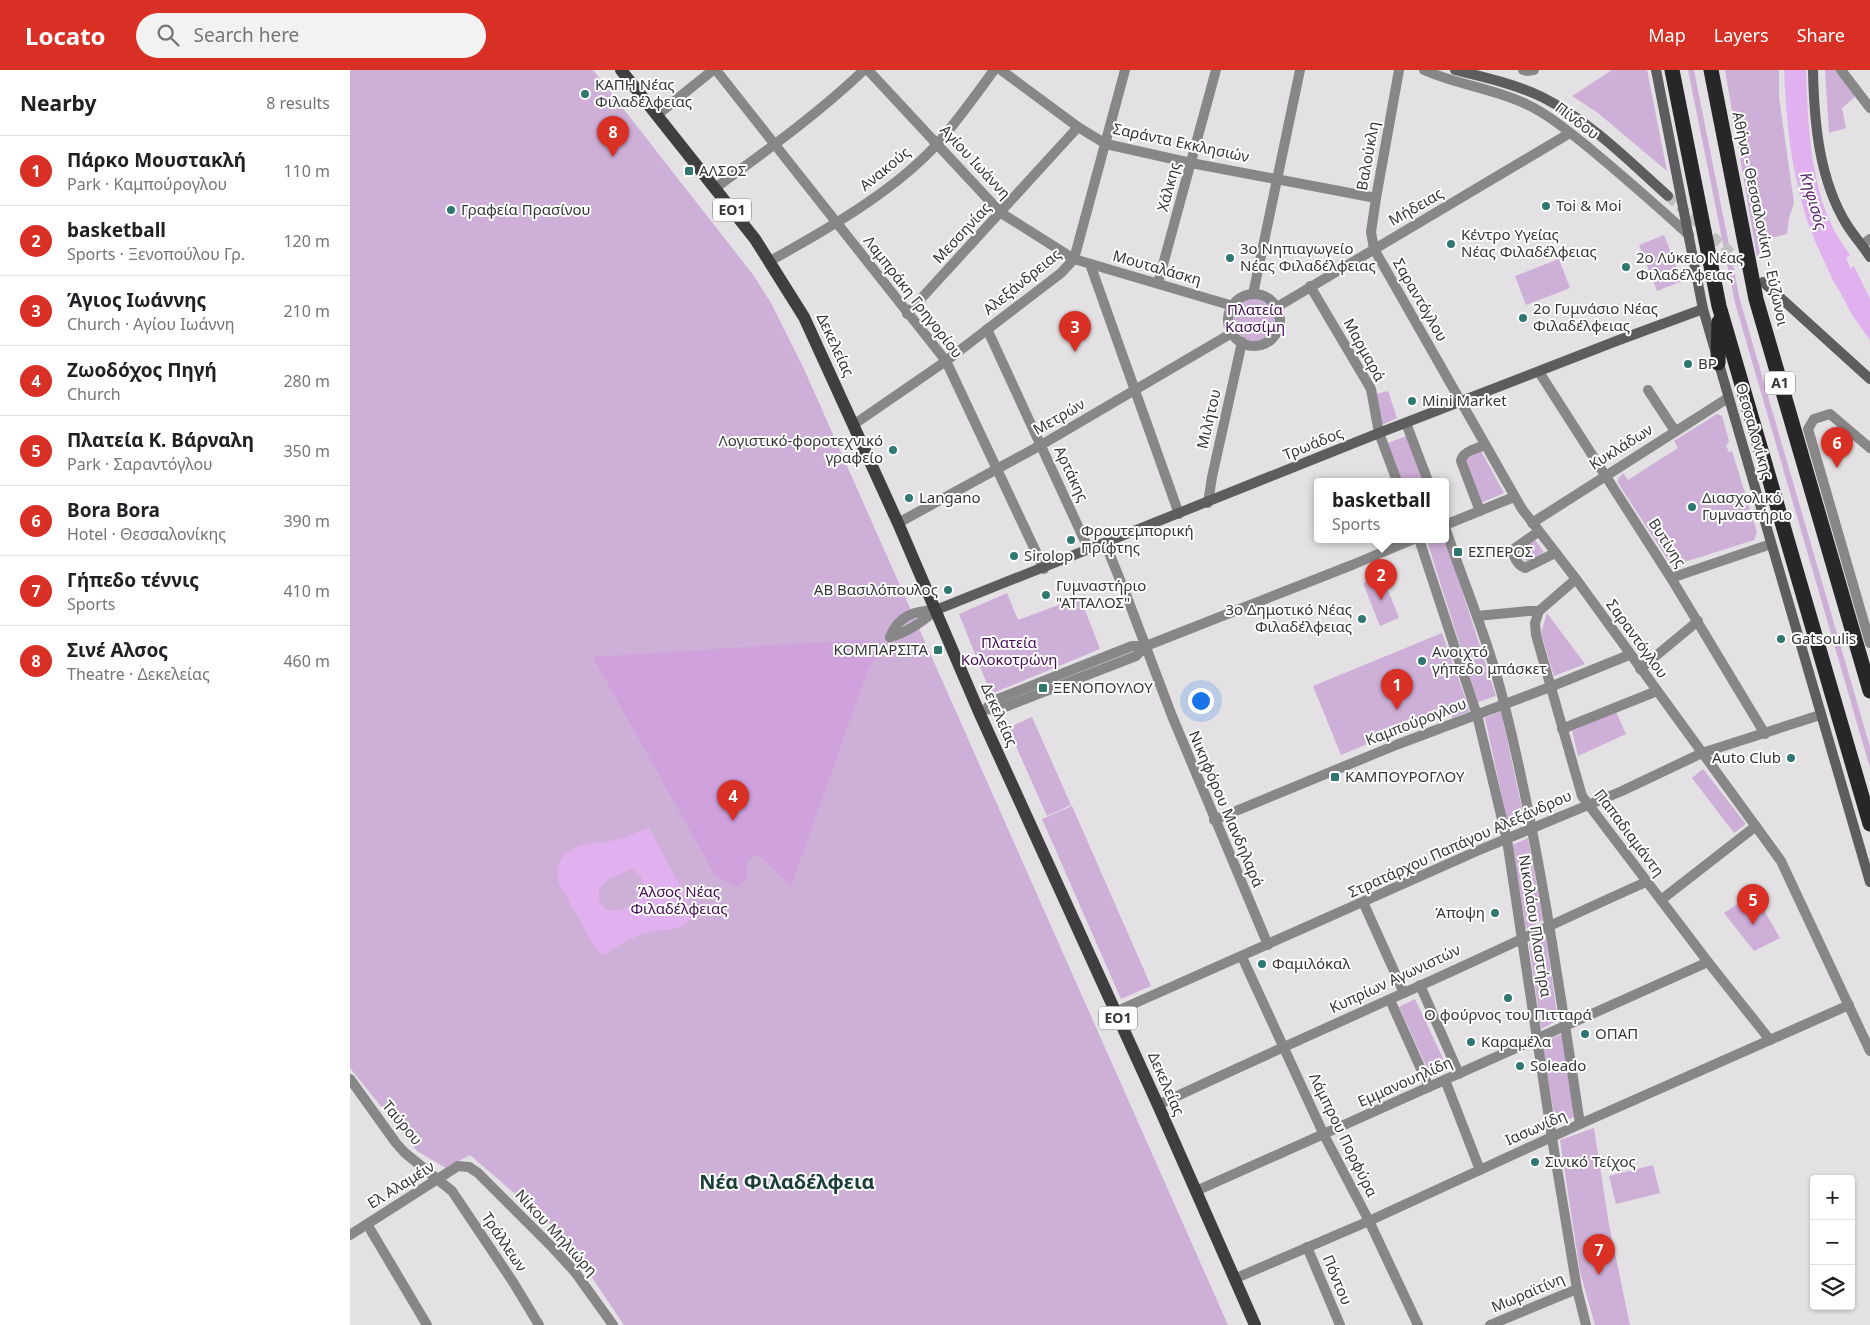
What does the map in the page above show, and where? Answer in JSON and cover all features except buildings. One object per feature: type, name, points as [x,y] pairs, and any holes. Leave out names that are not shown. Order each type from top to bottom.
[{"type":"highway","name":"Α1","points":[[1672,70],[1719,306],[1870,824]]},
{"type":"highway","name":"Αθήνα - Θεσσαλονίκη - Εύζωνοι","points":[[1711,70],[1756,299],[1870,690]]},
{"type":"highway","points":[[1718,363],[1719,306]]},
{"type":"main road","name":"Δεκελείας","points":[[621,70],[715,188],[770,261],[804,317],[982,710],[1255,1325]]},
{"type":"street","points":[[657,115],[714,70]]},
{"type":"street","name":"Λαμπράκη Γρηγορίου","points":[[714,70],[776,144],[907,314],[946,360],[1044,569]]},
{"type":"street","points":[[715,188],[776,144],[866,70]]},
{"type":"street","name":"Αγίου Ιωάννη","points":[[866,70],[1001,212],[1074,259]]},
{"type":"street","name":"Ανακούς","points":[[770,261],[836,223],[894,183],[937,144],[994,70]]},
{"type":"street","name":"Σαράντα Εκκλησιών","points":[[1001,70],[1078,127],[1106,144],[1376,198]]},
{"type":"street","name":"Αλεξάνδρειας","points":[[853,425],[946,360],[1061,274],[1074,259],[1125,70]]},
{"type":"street","name":"Χάλκης","points":[[1158,284],[1216,70]]},
{"type":"street","points":[[1253,294],[1300,70]]},
{"type":"street","name":"Βαλούκλη","points":[[1374,248],[1371,232],[1399,70]]},
{"type":"street","name":"Πίνδου","points":[[1424,70],[1453,81],[1492,91],[1526,104],[1570,132],[1630,181],[1689,235]]},
{"type":"street","name":"Πίνδου","points":[[1455,70],[1505,83],[1535,94],[1552,103],[1588,126],[1668,196]]},
{"type":"street","name":"Θεσσαλονίκης","points":[[1656,70],[1703,309],[1870,882]]},
{"type":"street","points":[[1813,70],[1813,105],[1819,148],[1824,167],[1838,208],[1847,225],[1866,242],[1870,256]]},
{"type":"street","points":[[1841,70],[1870,108]]},
{"type":"street","name":"Μεσσηνίας","points":[[907,314],[1078,127]]},
{"type":"street","name":"Μήδειας","points":[[1277,307],[1570,132]]},
{"type":"street","name":"Σαραντόγλου","points":[[1374,248],[1514,497],[1756,826],[1785,870],[1870,1050]]},
{"type":"street","name":"Μουταλάσκη","points":[[1074,259],[1232,306]]},
{"type":"street","points":[[1090,264],[1179,514]]},
{"type":"street","points":[[1763,282],[1868,377]]},
{"type":"street","name":"Μαρμαρά","points":[[1310,286],[1371,389],[1379,433]]},
{"type":"street","points":[[1253,294],[1267,297],[1277,307],[1280,316],[1280,325],[1276,333],[1270,340],[1256,346],[1242,342],[1232,333],[1228,320],[1232,306],[1238,300],[1253,294]]},
{"type":"street","name":"Τρωάδος","points":[[936,610],[1044,569],[1379,433],[1628,336],[1703,309]]},
{"type":"street","name":"Αρτάκης","points":[[987,329],[1089,550]]},
{"type":"street","name":"Μετρών","points":[[898,523],[1041,445],[1232,333]]},
{"type":"street","name":"Μιλήτου","points":[[1208,502],[1242,342]]},
{"type":"street","name":"Βυτίνης","points":[[1539,372],[1698,621],[1764,734]]},
{"type":"street","points":[[1648,390],[1674,431]]},
{"type":"street","name":"Κυκλάδων","points":[[1532,523],[1728,398]]},
{"type":"street","points":[[1870,448],[1835,416],[1830,414],[1814,419],[1808,429],[1870,642]]},
{"type":"street","points":[[1406,423],[1427,478]]},
{"type":"street","points":[[1379,433],[1396,478]]},
{"type":"street","points":[[1480,511],[1461,461],[1463,455],[1485,445]]},
{"type":"street","points":[[1449,524],[1514,497]]},
{"type":"street","points":[[1538,532],[1514,548],[1514,555],[1517,561],[1525,568],[1555,553]]},
{"type":"street","name":"Νικολάου Πλαστήρα","points":[[1449,537],[1477,616],[1505,705],[1533,828],[1580,1124]]},
{"type":"street","name":"Νικηφόρου Μανδηλαρά","points":[[1105,543],[1214,820],[1268,945]]},
{"type":"street","points":[[982,710],[993,701],[1034,683],[1132,646],[1146,646],[1404,543]]},
{"type":"street","name":"Νικολάου Πλαστήρα","points":[[1420,543],[1477,715],[1507,840],[1552,1138],[1577,1289],[1586,1325]]},
{"type":"street","points":[[1671,578],[1772,544]]},
{"type":"street","points":[[1477,616],[1540,611],[1576,579]]},
{"type":"street","name":"Παπαδιαμάντη","points":[[1540,611],[1534,623],[1536,635],[1576,781],[1582,796],[1646,882],[1770,1040]]},
{"type":"street","points":[[1640,669],[1698,621]]},
{"type":"street","name":"Καμπούρογλου","points":[[1214,820],[1396,745],[1505,705],[1629,655]]},
{"type":"street","points":[[1562,729],[1656,691]]},
{"type":"street","name":"Στρατάρχου Παπάγου Αλεξάνδρου","points":[[1116,1012],[1469,854],[1507,840],[1622,791],[1702,754],[1820,715]]},
{"type":"street","points":[[1661,900],[1756,826]]},
{"type":"street","name":"Κυπρίων Αγωνιστών","points":[[1158,1105],[1646,882]]},
{"type":"street","points":[[1363,902],[1404,993]]},
{"type":"street","name":"Λάμπρου Πορφύρα","points":[[1242,957],[1324,1135],[1369,1221],[1418,1325]]},
{"type":"street","name":"Εμμανουηλίδη","points":[[1196,1191],[1708,962]]},
{"type":"street","points":[[1420,985],[1459,1074]]},
{"type":"street","points":[[1390,1000],[1429,1087]]},
{"type":"street","name":"Ιασωνίδη","points":[[1234,1279],[1369,1221],[1580,1124],[1849,1005]]},
{"type":"street","name":"Ταύρου","points":[[350,1079],[396,1143],[405,1153],[439,1179]]},
{"type":"street","points":[[1445,1080],[1480,1170]]},
{"type":"street","name":"Ελ Αλαμέιν","points":[[350,1234],[458,1166],[469,1167]]},
{"type":"street","name":"Νίκου Μηλιώρη","points":[[469,1167],[491,1186],[570,1266],[613,1325]]},
{"type":"street","name":"Τράλλεων","points":[[439,1179],[452,1191],[513,1282],[539,1325]]},
{"type":"street","points":[[367,1224],[427,1325]]},
{"type":"street","name":"Πόντου","points":[[1307,1247],[1340,1325]]},
{"type":"street","name":"Μωραϊτίνη","points":[[1490,1325],[1577,1289]]},
{"type":"green space","name":"Άλσος Νέας Φιλαδέλφειας","points":[[350,70],[593,70],[754,276],[771,303],[804,369],[1228,1325],[624,1325],[564,1236],[470,1155],[446,1168],[417,1151],[350,1068]]},
{"type":"green space","points":[[1612,70],[1647,70],[1667,171],[1598,113],[1572,96]]},
{"type":"green space","points":[[1688,70],[1694,70],[1740,300],[1870,747],[1870,768],[1735,303]]},
{"type":"green space","points":[[1725,70],[1779,70],[1779,97],[1794,203],[1789,218],[1787,234],[1767,239],[1757,257]]},
{"type":"green space","points":[[1825,70],[1837,70],[1856,96],[1842,108],[1846,128],[1829,133]]},
{"type":"green space","points":[[1664,235],[1682,281],[1657,291],[1639,245]]},
{"type":"green space","points":[[1559,259],[1570,288],[1526,305],[1515,276]]},
{"type":"green space","name":"Πλατεία Κασσίμη","points":[[1255,297],[1267,301],[1273,307],[1277,319],[1273,331],[1267,337],[1255,341],[1243,337],[1237,331],[1233,319],[1237,307],[1243,301]]},
{"type":"green space","points":[[1388,391],[1397,418],[1382,425],[1376,394]]},
{"type":"green space","name":"Διασχολικό Γυμναστήριο","points":[[1717,414],[1722,416],[1729,441],[1726,446],[1729,452],[1732,451],[1757,532],[1754,540],[1672,566],[1618,483],[1618,479],[1623,473],[1628,480],[1678,448],[1674,441]]},
{"type":"green space","points":[[1406,436],[1422,478],[1401,478],[1388,443]]},
{"type":"green space","points":[[1481,451],[1504,493],[1481,503],[1465,460]]},
{"type":"green space","points":[[1535,540],[1544,552],[1527,563],[1518,550]]},
{"type":"green space","points":[[1428,543],[1447,543],[1496,696],[1478,702]]},
{"type":"green space","points":[[1382,575],[1399,618],[1380,626],[1363,583]]},
{"type":"green space","name":"Πλατεία Κολοκοτρώνη","points":[[1007,593],[1018,620],[1080,597],[1100,649],[991,694],[959,614]]},
{"type":"green space","points":[[1547,613],[1585,664],[1554,676],[1541,633]]},
{"type":"green space","points":[[1442,633],[1470,711],[1452,718],[1449,710],[1341,755],[1313,686]]},
{"type":"green space","points":[[1501,711],[1524,818],[1508,825],[1485,718]]},
{"type":"green space","points":[[1616,712],[1626,734],[1578,756],[1572,731]]},
{"type":"green space","points":[[1032,717],[1071,805],[1047,816],[1008,728]]},
{"type":"green space","points":[[1703,769],[1746,824],[1734,833],[1692,778]]},
{"type":"green space","points":[[1072,806],[1151,986],[1121,999],[1042,819]]},
{"type":"green space","points":[[1528,838],[1543,920],[1526,929],[1512,845]]},
{"type":"green space","points":[[1754,893],[1780,938],[1754,951],[1724,913]]},
{"type":"green space","points":[[1546,938],[1558,1020],[1541,1029],[1529,944]]},
{"type":"green space","points":[[1415,999],[1447,1067],[1430,1074],[1399,1007]]},
{"type":"green space","points":[[1562,1034],[1576,1116],[1556,1125],[1542,1042]]},
{"type":"green space","points":[[1594,1128],[1609,1225],[1630,1325],[1595,1325],[1580,1272],[1560,1140]]},
{"type":"green space","points":[[1653,1165],[1660,1193],[1616,1204],[1609,1176]]},
{"type":"shaded area","points":[[857,640],[884,644],[868,669],[791,886],[759,855],[747,860],[747,879],[736,887],[715,875],[593,657]]},
{"type":"water","points":[[1784,70],[1806,70],[1809,132],[1815,174],[1827,213],[1837,235],[1850,255],[1829,270],[1808,222],[1795,173],[1788,122]]},
{"type":"water","points":[[1854,266],[1870,299],[1870,340],[1852,315],[1834,280]]},
{"type":"water","points":[[649,828],[692,908],[692,919],[675,928],[640,935],[605,954],[599,954],[559,884],[558,870],[561,859],[567,852],[575,848],[620,839]],"holes":[[[632,869],[640,876],[644,884],[639,898],[624,908],[606,910],[599,900],[599,889],[607,880]]]},
{"type":"waterway","name":"Κηφισός","points":[[1825,237],[1843,277],[1870,320]]},
{"type":"tunnel","points":[[1668,196],[1751,271]]},
{"type":"place","name":"ΚΑΠΗ Νέας Φιλαδέλφειας","points":[[585,94]]},
{"type":"place","name":"Σινέ Αλσος","points":[[613,157]]},
{"type":"place","name":"ΑΛΣΟΣ","points":[[689,171]]},
{"type":"place","name":"Toi & Moi","points":[[1546,206]]},
{"type":"place","name":"Γραφεία Πρασίνου","points":[[451,210]]},
{"type":"place","name":"Κέντρο Υγείας Νέας Φιλαδέλφειας","points":[[1451,244]]},
{"type":"place","name":"3ο Νηπιαγωγείο Νέας Φιλαδέλφειας","points":[[1230,258]]},
{"type":"place","name":"2ο Λύκειο Νέας Φιλαδέλφειας","points":[[1626,267]]},
{"type":"place","name":"2ο Γυμνάσιο Νέας Φιλαδέλφειας","points":[[1523,318]]},
{"type":"place","name":"Άγιος Ιωάννης","points":[[1075,352]]},
{"type":"place","name":"BP","points":[[1688,364]]},
{"type":"place","name":"Mini Market","points":[[1412,401]]},
{"type":"place","name":"Λογιστικό-φοροτεχνικό γραφείο","points":[[893,450]]},
{"type":"place","name":"Bora Bora","points":[[1837,468]]},
{"type":"place","name":"Langano","points":[[909,498]]},
{"type":"place","name":"Διασχολικό Γυμναστήριο","points":[[1692,507]]},
{"type":"place","name":"Φρουτεμπορική Πρίφτης","points":[[1071,540]]},
{"type":"place","name":"ΕΣΠΕΡΟΣ","points":[[1458,552]]},
{"type":"place","name":"Sirolop","points":[[1014,556]]},
{"type":"place","name":"ΑΒ Βασιλόπουλος","points":[[948,590]]},
{"type":"place","name":"Γυμναστήριο \"ΑΤΤΑΛΟΣ\"","points":[[1046,595]]},
{"type":"place","name":"basketball","points":[[1381,600]]},
{"type":"place","name":"3ο Δημοτικό Νέας Φιλαδέλφειας","points":[[1362,619]]},
{"type":"place","name":"Gatsoulis","points":[[1781,639]]},
{"type":"place","name":"ΚΟΜΠΑΡΣΙΤΑ","points":[[938,650]]},
{"type":"place","name":"Ανοιχτό γήπεδο μπάσκετ","points":[[1422,661]]},
{"type":"place","name":"ΞΕΝΟΠΟΥΛΟΥ","points":[[1043,688]]},
{"type":"place","name":"Πάρκο Μουστακλή","points":[[1397,710]]},
{"type":"place","name":"Auto Club","points":[[1791,758]]},
{"type":"place","name":"ΚΑΜΠΟΥΡΟΓΛΟΥ","points":[[1335,777]]},
{"type":"place","name":"Ζωοδόχος Πηγή","points":[[733,821]]},
{"type":"place","name":"Άποψη","points":[[1495,913]]},
{"type":"place","name":"Πλατεία Κ. Βάρναλη","points":[[1753,925]]},
{"type":"place","name":"Φαμιλόκαλ","points":[[1262,964]]},
{"type":"place","name":"Ο φούρνος του Πιτταρά","points":[[1508,998]]},
{"type":"place","name":"ΟΠΑΠ","points":[[1585,1034]]},
{"type":"place","name":"Καραμέλα","points":[[1471,1042]]},
{"type":"place","name":"Soleado","points":[[1520,1066]]},
{"type":"place","name":"Σινικό Τείχος","points":[[1535,1162]]},
{"type":"place","name":"Γήπεδο τέννις","points":[[1599,1275]]},
{"type":"district","name":"Νέα Φιλαδέλφεια","points":[[787,1182]]}]
